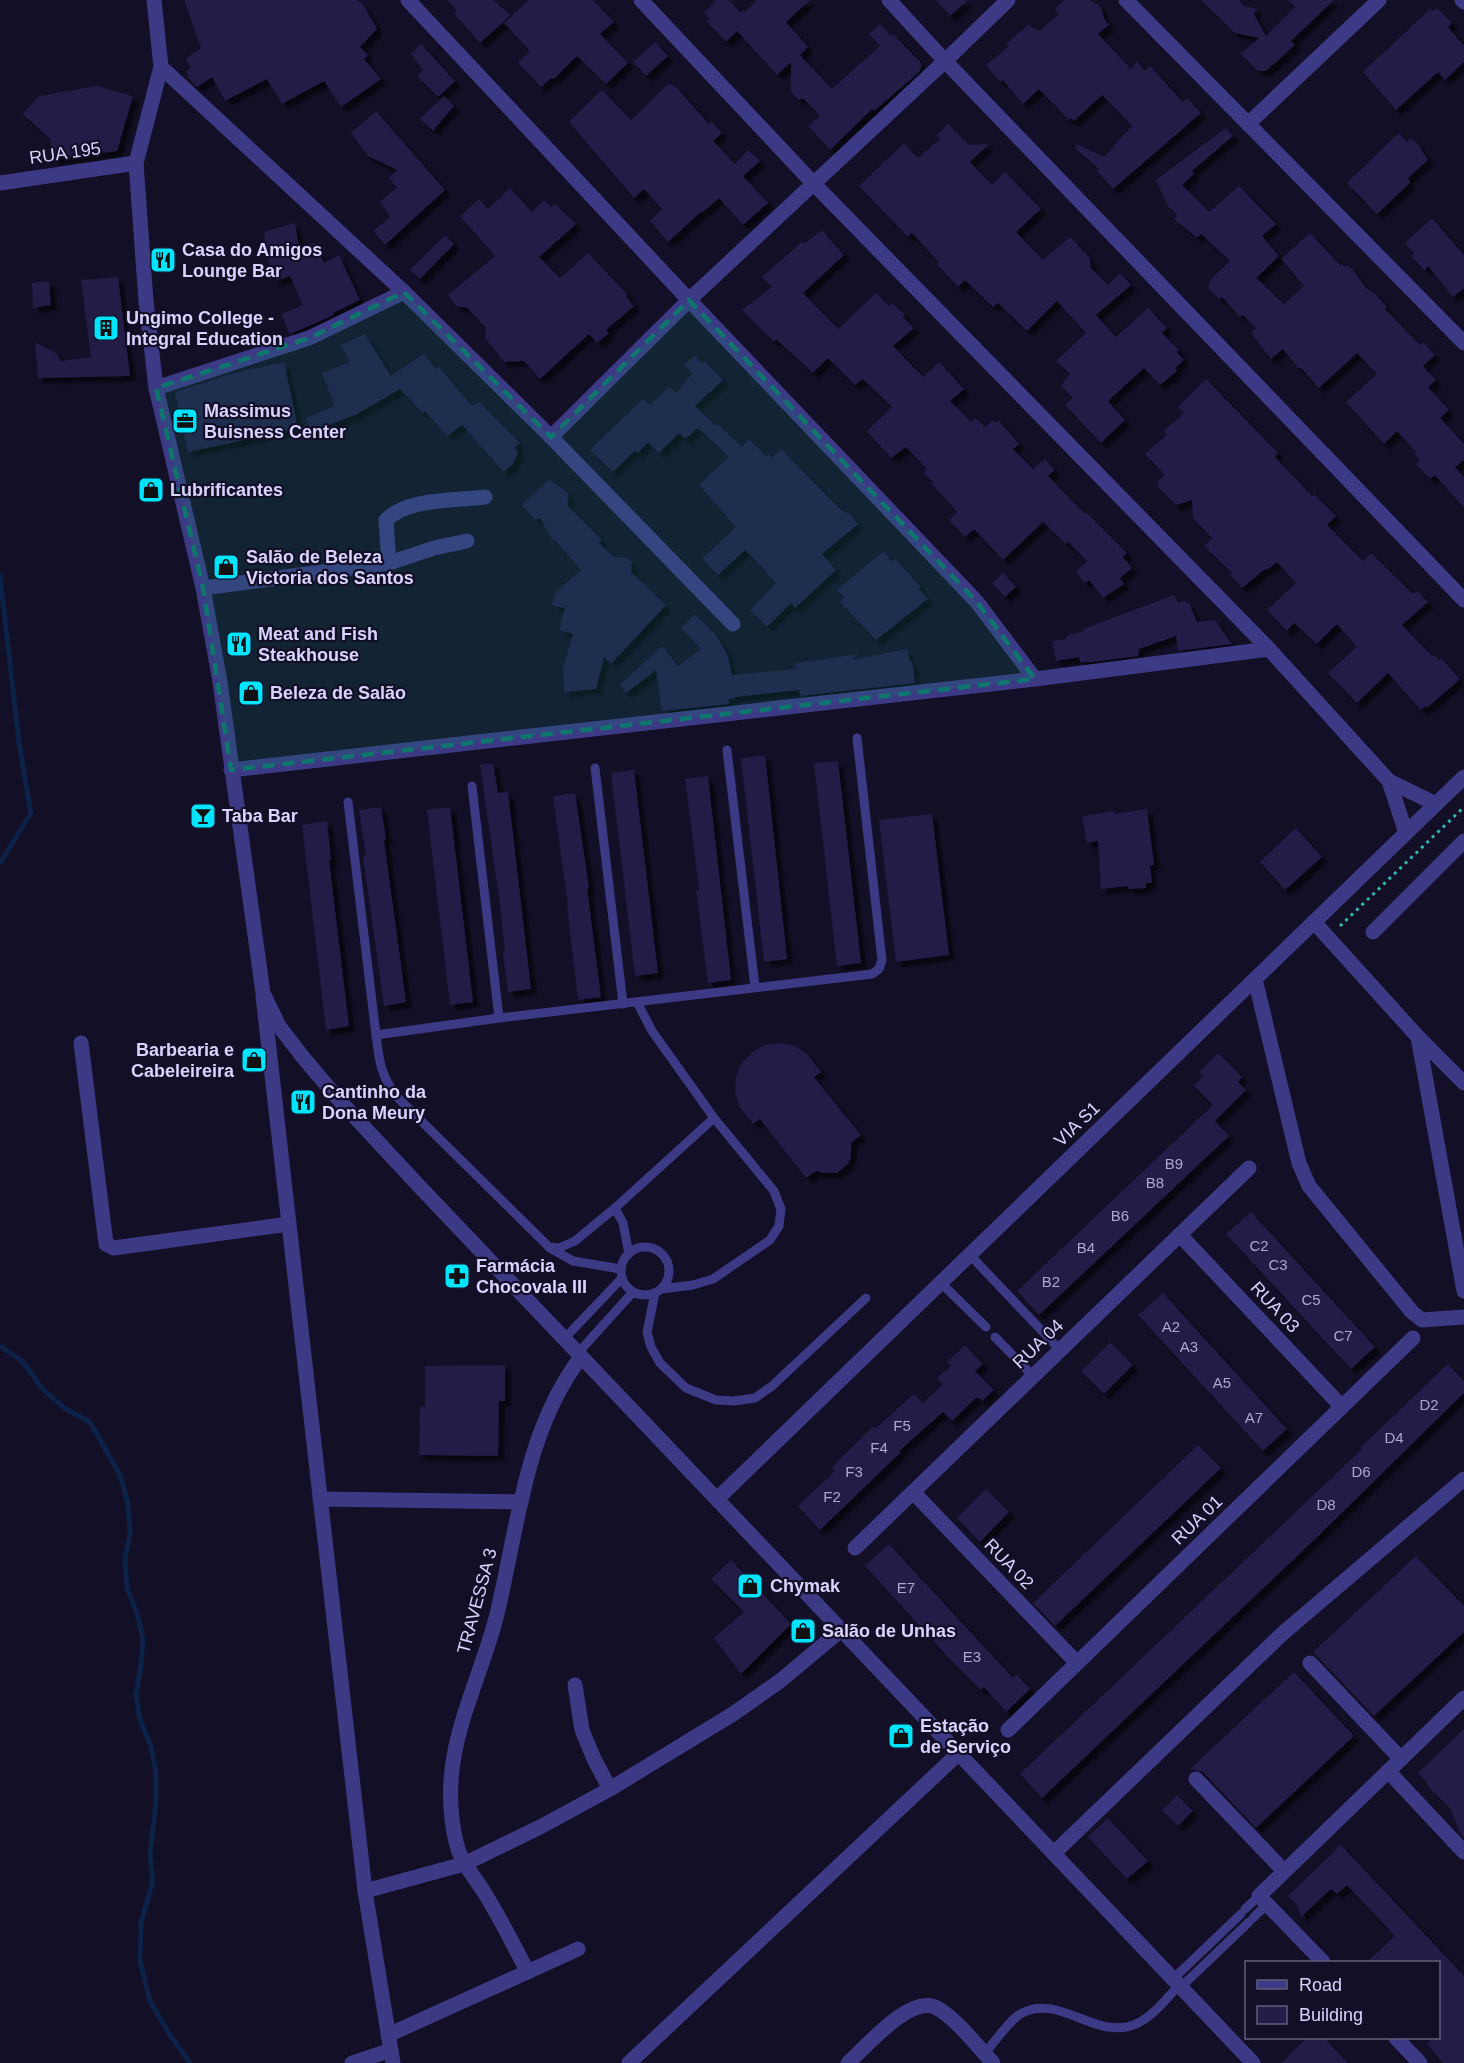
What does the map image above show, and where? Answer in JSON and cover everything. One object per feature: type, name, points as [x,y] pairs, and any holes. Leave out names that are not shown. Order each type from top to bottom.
[{"type":"street","points":[[154,0],[161,67],[136,163],[146,301],[156,388],[203,588],[220,682],[263,993],[365,1891],[392,2057],[352,2063]]},
{"type":"street","points":[[408,0],[689,300],[977,602],[1035,679]]},
{"type":"street","points":[[640,0],[813,183],[1269,650],[1389,781],[1436,804]]},
{"type":"street","points":[[889,0],[1464,600]]},
{"type":"street","points":[[551,437],[689,300],[1008,0]]},
{"type":"street","points":[[1126,0],[1464,343]]},
{"type":"street","points":[[1248,124],[1379,0]]},
{"type":"street","points":[[161,67],[404,292],[551,437],[733,624]]},
{"type":"street","name":"RUA 195","points":[[0,183],[136,163]]},
{"type":"street","points":[[156,388],[309,338],[404,292]]},
{"type":"street","points":[[389,563],[386,520],[391,515],[412,505],[485,497]]},
{"type":"street","points":[[203,588],[389,563],[434,548],[467,541]]},
{"type":"street","points":[[231,770],[1035,679],[1269,650]]},
{"type":"street","name":"VIA S1","points":[[717,1499],[1464,777]]},
{"type":"street","points":[[1389,781],[1406,833]]},
{"type":"street","points":[[1373,932],[1464,841]]},
{"type":"street","points":[[1314,922],[1418,1037],[1464,1083]]},
{"type":"street","points":[[1255,980],[1299,1163],[1309,1186],[1412,1312],[1422,1320],[1464,1317]]},
{"type":"street","points":[[263,993],[279,1026],[339,1100],[1253,2063]]},
{"type":"street","points":[[1418,1037],[1464,1291]]},
{"type":"street","points":[[81,1043],[106,1244],[114,1248],[289,1224]]},
{"type":"street","name":"RUA 04","points":[[855,1548],[1249,1168]]},
{"type":"street","name":"RUA 03","points":[[1180,1234],[1342,1407]]},
{"type":"street","name":"RUA 01","points":[[1008,1730],[1413,1338]]},
{"type":"street","name":"TRAVESSA 3","points":[[528,1972],[482,1889],[464,1864],[456,1843],[449,1795],[455,1744],[471,1690],[489,1642],[508,1570],[520,1502],[536,1444],[552,1402],[579,1355]]},
{"type":"street","points":[[1054,1853],[1282,1634],[1464,1479]]},
{"type":"street","name":"RUA 02","points":[[913,1492],[1077,1663]]},
{"type":"street","points":[[320,1499],[520,1502]]},
{"type":"street","points":[[365,1891],[464,1864],[542,1826],[610,1789],[733,1714],[780,1681],[841,1630]]},
{"type":"street","points":[[1310,1663],[1401,1759]]},
{"type":"street","points":[[575,1685],[582,1730],[610,1789]]},
{"type":"street","points":[[1322,1961],[1263,1900],[1284,1871],[1464,1698]]},
{"type":"street","points":[[629,2063],[959,1753]]},
{"type":"street","points":[[1388,1771],[1464,1852]]},
{"type":"street","points":[[1196,1779],[1284,1871]]},
{"type":"street","points":[[388,2035],[578,1948]]},
{"type":"street","points":[[848,2063],[904,2013],[925,2005],[936,2007],[951,2019],[988,2058]]},
{"type":"street","points":[[1398,2039],[1420,2063]]},
{"type":"lane","points":[[376,1035],[499,1018],[872,974],[879,969],[882,960],[857,738]]},
{"type":"lane","points":[[727,750],[755,987]]},
{"type":"lane","points":[[596,768],[622,1004]]},
{"type":"lane","points":[[472,786],[499,1018]]},
{"type":"lane","points":[[348,802],[380,1066],[387,1084],[398,1098],[549,1247],[573,1261],[622,1273]]},
{"type":"lane","points":[[637,1002],[652,1031],[714,1118],[774,1191],[781,1209],[779,1226],[770,1240],[713,1279],[658,1291],[648,1295],[633,1292],[626,1286],[622,1273],[624,1260],[636,1249],[650,1248],[663,1256],[667,1262],[669,1276],[658,1291],[647,1332],[651,1347],[660,1363],[686,1388],[716,1400],[734,1401],[755,1398],[772,1386],[867,1298]]},
{"type":"lane","points":[[549,1247],[559,1248],[575,1241],[714,1118]]},
{"type":"lane","points":[[615,1208],[623,1223],[629,1254]]},
{"type":"lane","points":[[970,1255],[1060,1350]]},
{"type":"lane","points":[[564,1339],[622,1273]]},
{"type":"lane","points":[[941,1283],[986,1328]]},
{"type":"lane","points":[[579,1355],[633,1292]]},
{"type":"lane","points":[[995,1337],[1033,1376]]},
{"type":"lane","points":[[988,2058],[1012,2021],[1021,2013],[1034,2009],[1060,2010],[1103,2026],[1115,2028],[1138,2023],[1148,2016],[1243,1912],[1263,1900]]},
{"type":"lane","points":[[1178,1984],[1251,1920],[1263,1900]]},
{"type":"path","points":[[1337,930],[1464,807]]},
{"type":"highlighted area","points":[[404,292],[551,437],[689,300],[977,602],[1035,679],[231,770],[203,588],[156,388],[309,338]]},
{"type":"building","points":[[184,0],[357,0],[363,4],[377,29],[360,47],[368,55],[364,59],[381,79],[341,107],[324,81],[282,104],[267,79],[225,101],[212,77],[197,87],[190,80],[186,71],[191,68],[186,58],[201,48]]},
{"type":"building","points":[[447,0],[493,0],[511,15],[480,43],[454,14],[457,11]]},
{"type":"building","points":[[529,0],[593,0],[614,22],[600,34],[628,63],[606,84],[577,56],[554,79],[551,78],[541,87],[518,63],[530,51],[504,23]]},
{"type":"building","points":[[716,0],[729,0],[741,13],[757,0],[810,0],[786,22],[808,47],[800,55],[832,89],[880,46],[869,34],[880,24],[922,64],[919,72],[874,111],[872,109],[830,150],[808,126],[820,116],[803,98],[799,100],[791,92],[791,62],[777,75],[737,31],[726,42],[706,21],[710,19],[704,13]]},
{"type":"building","points":[[936,0],[968,0],[950,16]]},
{"type":"building","points":[[1065,0],[1089,0],[1100,6],[1109,25],[1098,34],[1131,69],[1137,61],[1145,71],[1150,66],[1183,102],[1187,98],[1201,113],[1113,189],[1097,171],[1099,169],[1075,148],[1077,144],[1104,157],[1132,126],[1102,95],[1074,121],[1071,118],[1069,120],[1039,89],[1023,104],[1003,80],[1000,82],[986,65],[1008,47],[1006,44],[1028,25],[1039,31],[1059,14],[1055,9]]},
{"type":"building","points":[[1201,0],[1239,0],[1244,6],[1257,9],[1254,14],[1266,36],[1295,7],[1288,0],[1334,0],[1291,41],[1295,45],[1266,71],[1258,71],[1241,54],[1259,38],[1235,33]]},
{"type":"building","points":[[1437,8],[1452,23],[1448,27],[1464,46],[1464,62],[1445,80],[1438,72],[1396,110],[1363,72],[1430,9],[1433,11]]},
{"type":"building","points":[[655,42],[668,56],[646,76],[633,62]]},
{"type":"building","points":[[421,44],[455,81],[438,97],[417,76],[423,70],[411,54]]},
{"type":"building","points":[[669,83],[677,88],[709,124],[711,121],[722,133],[713,141],[735,164],[748,150],[760,161],[743,176],[768,203],[743,225],[719,198],[668,242],[650,221],[662,209],[644,189],[634,198],[569,122],[602,90],[631,120]]},
{"type":"building","points":[[97,86],[133,96],[117,151],[53,159],[50,139],[23,114],[39,96]]},
{"type":"building","points":[[444,96],[454,106],[433,131],[420,119]]},
{"type":"building","points":[[376,111],[445,190],[385,245],[373,231],[390,217],[380,201],[397,188],[389,178],[397,170],[368,156],[351,133]]},
{"type":"building","points":[[948,124],[969,145],[989,144],[970,162],[992,185],[1005,172],[1041,209],[1016,232],[1043,260],[1070,237],[1090,258],[1091,268],[1108,285],[1120,273],[1131,285],[1096,315],[1116,337],[1148,308],[1167,328],[1162,333],[1179,350],[1177,352],[1184,360],[1175,368],[1177,371],[1160,385],[1144,368],[1108,401],[1125,420],[1101,443],[1065,405],[1073,398],[1061,385],[1070,374],[1056,361],[1086,333],[1057,301],[1027,331],[998,303],[993,307],[965,280],[958,287],[912,233],[908,237],[859,186],[904,143],[918,158],[940,139],[937,135]]},
{"type":"building","points":[[1226,128],[1233,136],[1192,171],[1194,174],[1182,185],[1209,212],[1239,186],[1276,224],[1262,236],[1279,256],[1256,278],[1284,304],[1304,286],[1281,259],[1310,233],[1341,266],[1342,264],[1345,267],[1348,266],[1353,270],[1366,288],[1387,307],[1385,309],[1420,345],[1423,342],[1435,355],[1423,366],[1436,380],[1428,387],[1449,410],[1440,418],[1464,444],[1464,460],[1455,467],[1464,477],[1464,508],[1435,475],[1430,479],[1416,464],[1420,460],[1416,452],[1397,431],[1384,444],[1346,402],[1377,374],[1357,353],[1319,388],[1301,368],[1298,368],[1283,349],[1271,359],[1251,333],[1256,328],[1243,315],[1240,317],[1222,297],[1219,299],[1208,288],[1210,280],[1230,261],[1201,234],[1197,238],[1174,219],[1177,215],[1168,206],[1156,180]]},
{"type":"building","points":[[1399,133],[1407,142],[1410,138],[1418,144],[1428,160],[1408,178],[1410,183],[1377,214],[1347,183]]},
{"type":"building","points":[[510,188],[532,212],[544,200],[551,207],[555,204],[576,224],[539,257],[560,278],[588,253],[627,294],[626,296],[634,306],[606,330],[609,333],[597,343],[589,334],[540,379],[524,361],[504,362],[485,338],[486,328],[467,308],[456,306],[448,295],[495,256],[460,216],[479,199],[488,209]]},
{"type":"building","points":[[1432,218],[1464,255],[1464,288],[1453,297],[1428,266],[1425,271],[1411,256],[1414,253],[1405,243]]},
{"type":"building","points":[[295,223],[299,248],[314,243],[324,263],[339,255],[360,300],[333,313],[334,315],[290,334],[281,314],[303,305],[290,276],[276,281],[269,263],[264,232]]},
{"type":"building","points":[[822,230],[844,255],[803,293],[838,329],[876,293],[889,306],[892,303],[905,315],[903,317],[914,328],[893,346],[923,377],[939,362],[964,389],[950,401],[971,422],[975,418],[985,427],[993,420],[999,421],[1019,444],[1013,449],[1033,469],[1045,459],[1055,470],[1048,476],[1127,553],[1123,557],[1132,568],[1120,578],[1124,584],[1103,598],[1089,580],[1085,583],[1076,572],[1087,561],[1043,522],[1003,560],[974,529],[965,537],[949,520],[957,512],[924,473],[927,469],[906,447],[891,458],[867,431],[892,407],[863,379],[855,385],[828,358],[813,373],[776,339],[774,342],[742,310],[772,287],[762,277],[802,242],[805,243]]},
{"type":"building","points":[[445,235],[454,244],[420,279],[410,270]]},
{"type":"building","name":"Ungimo College - Integral Education","points":[[118,277],[130,376],[38,378],[35,342],[56,353],[61,361],[91,357],[81,280]]},
{"type":"building","points":[[49,281],[51,305],[33,308],[32,283]]},
{"type":"building","points":[[365,334],[391,376],[424,354],[436,369],[439,367],[472,406],[479,402],[520,443],[515,447],[518,453],[513,464],[504,472],[462,425],[447,436],[425,411],[423,413],[400,389],[357,414],[311,432],[306,418],[335,406],[322,373],[350,362],[341,345]]},
{"type":"building","points":[[695,356],[702,363],[705,362],[723,380],[695,406],[742,447],[749,439],[766,456],[769,454],[772,458],[781,449],[858,524],[822,554],[836,570],[795,608],[791,603],[767,627],[750,610],[776,583],[766,571],[745,550],[718,575],[702,559],[736,527],[699,485],[729,457],[698,428],[685,439],[679,433],[659,453],[648,442],[638,453],[635,450],[613,472],[590,450],[643,399],[650,405],[669,387],[676,393],[692,374],[684,365]]},
{"type":"building","points":[[284,362],[298,428],[188,452],[175,392],[231,374]]},
{"type":"building","points":[[1206,379],[1278,453],[1275,457],[1312,496],[1314,494],[1336,516],[1327,525],[1363,561],[1371,553],[1413,594],[1417,591],[1428,602],[1402,625],[1432,656],[1434,654],[1439,661],[1441,658],[1460,679],[1427,708],[1426,706],[1421,710],[1388,673],[1357,703],[1328,673],[1357,647],[1337,624],[1317,644],[1294,623],[1287,631],[1267,610],[1296,583],[1277,562],[1242,588],[1230,575],[1232,573],[1204,546],[1212,538],[1193,518],[1192,500],[1176,505],[1158,487],[1157,482],[1165,475],[1145,454],[1167,435],[1164,431],[1184,413],[1178,407]]},
{"type":"building","points":[[549,480],[567,492],[569,497],[567,505],[602,540],[599,543],[614,557],[627,558],[632,562],[631,572],[666,605],[611,664],[604,657],[596,689],[564,692],[563,668],[573,634],[559,630],[565,608],[552,605],[556,592],[581,570],[553,540],[540,518],[535,520],[522,505]]},
{"type":"building","points":[[884,551],[891,561],[895,559],[920,586],[919,589],[928,599],[876,640],[840,602],[844,597],[837,590]]},
{"type":"building","points":[[1003,573],[1016,587],[1005,597],[992,583]]},
{"type":"building","points":[[1174,595],[1178,603],[1184,600],[1189,603],[1197,622],[1215,620],[1232,644],[1178,651],[1176,636],[1139,649],[1138,656],[1092,662],[1080,662],[1079,657],[1056,661],[1052,641],[1065,639],[1068,635],[1084,631],[1083,629]]},
{"type":"building","points":[[695,614],[716,635],[728,656],[732,675],[796,669],[796,663],[859,654],[851,660],[907,649],[910,662],[912,661],[915,683],[800,696],[799,690],[735,697],[729,699],[729,704],[662,711],[656,670],[626,693],[620,685],[662,646],[678,666],[701,649],[681,628]]},
{"type":"building","points":[[765,755],[787,959],[764,962],[741,758]]},
{"type":"building","points":[[838,761],[861,963],[837,966],[814,763]]},
{"type":"building","points":[[493,763],[498,793],[508,792],[531,989],[508,992],[499,897],[480,765]]},
{"type":"building","points":[[634,770],[658,973],[635,976],[611,773]]},
{"type":"building","points":[[708,776],[731,980],[708,983],[685,779]]},
{"type":"building","points":[[575,793],[589,888],[587,888],[601,997],[578,1000],[553,796]]},
{"type":"building","points":[[381,807],[406,1002],[384,1006],[363,857],[366,856],[359,810]]},
{"type":"building","points":[[450,807],[473,1002],[450,1005],[427,810]]},
{"type":"building","points":[[1147,809],[1154,865],[1150,866],[1152,883],[1146,883],[1146,888],[1128,889],[1128,886],[1101,889],[1098,841],[1087,843],[1082,816]]},
{"type":"building","points":[[932,814],[949,955],[896,962],[879,820]]},
{"type":"building","points":[[327,821],[331,860],[329,860],[349,1026],[326,1030],[302,825]]},
{"type":"building","points":[[1296,828],[1322,857],[1285,890],[1260,862]]},
{"type":"building","points":[[780,1043],[795,1046],[807,1054],[821,1072],[814,1077],[861,1135],[851,1143],[851,1157],[848,1164],[837,1173],[816,1171],[806,1178],[760,1119],[753,1124],[739,1106],[735,1092],[736,1077],[741,1064],[752,1052],[765,1045]]},
{"type":"building","points":[[1218,1053],[1242,1077],[1238,1082],[1246,1090],[1215,1121],[1229,1136],[1039,1315],[1017,1291],[1213,1105],[1194,1086],[1203,1076],[1199,1072]]},
{"type":"building","points":[[1251,1212],[1375,1347],[1351,1369],[1226,1234]]},
{"type":"building","points":[[1163,1293],[1287,1429],[1263,1451],[1138,1315]]},
{"type":"building","points":[[1110,1342],[1133,1365],[1104,1394],[1081,1371]]},
{"type":"building","points":[[965,1345],[983,1364],[975,1371],[994,1390],[982,1401],[977,1397],[952,1421],[943,1412],[899,1451],[901,1452],[820,1530],[798,1506],[835,1471],[832,1467],[874,1426],[876,1428],[914,1394],[923,1403],[943,1384],[937,1378],[951,1366],[947,1362]]},
{"type":"building","points":[[1448,1364],[1464,1381],[1464,1393],[1312,1542],[1042,1798],[1020,1774],[1362,1449],[1361,1447]]},
{"type":"building","points":[[505,1365],[505,1401],[499,1401],[498,1456],[419,1455],[420,1406],[425,1407],[425,1366]]},
{"type":"building","points":[[1198,1445],[1221,1468],[1055,1626],[1033,1603]]},
{"type":"building","points":[[986,1489],[1009,1512],[980,1542],[957,1518]]},
{"type":"building","points":[[889,1544],[1013,1678],[1016,1674],[1030,1689],[1006,1712],[984,1687],[981,1690],[947,1656],[865,1566]]},
{"type":"building","points":[[1416,1556],[1464,1606],[1464,1632],[1374,1716],[1313,1652]]},
{"type":"building","points":[[731,1560],[791,1624],[741,1674],[714,1638],[744,1612],[711,1579]]},
{"type":"building","points":[[1294,1672],[1354,1736],[1256,1828],[1203,1772],[1190,1769]]},
{"type":"building","points":[[1464,1729],[1464,1838],[1450,1808],[1429,1788],[1418,1773]]},
{"type":"building","points":[[1177,1795],[1193,1811],[1178,1826],[1162,1810]]},
{"type":"building","points":[[1108,1818],[1148,1861],[1127,1879],[1088,1837]]},
{"type":"building","points":[[1341,1845],[1464,1976],[1464,2063],[1443,2063],[1427,2044],[1432,2039],[1440,2039],[1440,1961],[1368,1961],[1395,1936],[1347,1885],[1337,1894],[1331,1889],[1301,1917],[1297,1905],[1288,1896]]},
{"type":"building","points":[[1306,2039],[1325,2039],[1348,2063],[1281,2063]]},
{"type":"waterway","points":[[0,576],[19,743],[31,813],[0,863]]},
{"type":"waterway","points":[[0,1346],[22,1361],[41,1387],[64,1408],[90,1422],[120,1475],[128,1504],[130,1534],[125,1559],[127,1588],[137,1613],[143,1639],[136,1694],[140,1720],[151,1746],[156,1772],[156,1803],[150,1855],[153,1881],[141,1922],[140,1961],[150,2001],[190,2063]]},
{"type":"place","name":"Casa do Amigos Lounge Bar","points":[[163,260]]},
{"type":"place","name":"Ungimo College - Integral Education","points":[[106,328]]},
{"type":"place","name":"Massimus Buisness Center","points":[[185,421]]},
{"type":"place","name":"Lubrificantes","points":[[151,490]]},
{"type":"place","name":"Salão de Beleza Victoria dos Santos","points":[[226,567]]},
{"type":"place","name":"Meat and Fish Steakhouse","points":[[239,644]]},
{"type":"place","name":"Beleza de Salão","points":[[251,693]]},
{"type":"place","name":"Taba Bar","points":[[203,816]]},
{"type":"place","name":"Barbearia e Cabeleireira","points":[[254,1060]]},
{"type":"place","name":"Cantinho da Dona Meury","points":[[303,1102]]},
{"type":"place","name":"Farmácia Chocovala III","points":[[457,1276]]},
{"type":"place","name":"Chymak","points":[[750,1586]]},
{"type":"place","name":"Salão de Unhas","points":[[803,1631]]},
{"type":"place","name":"Estação de Serviço","points":[[901,1736]]}]
